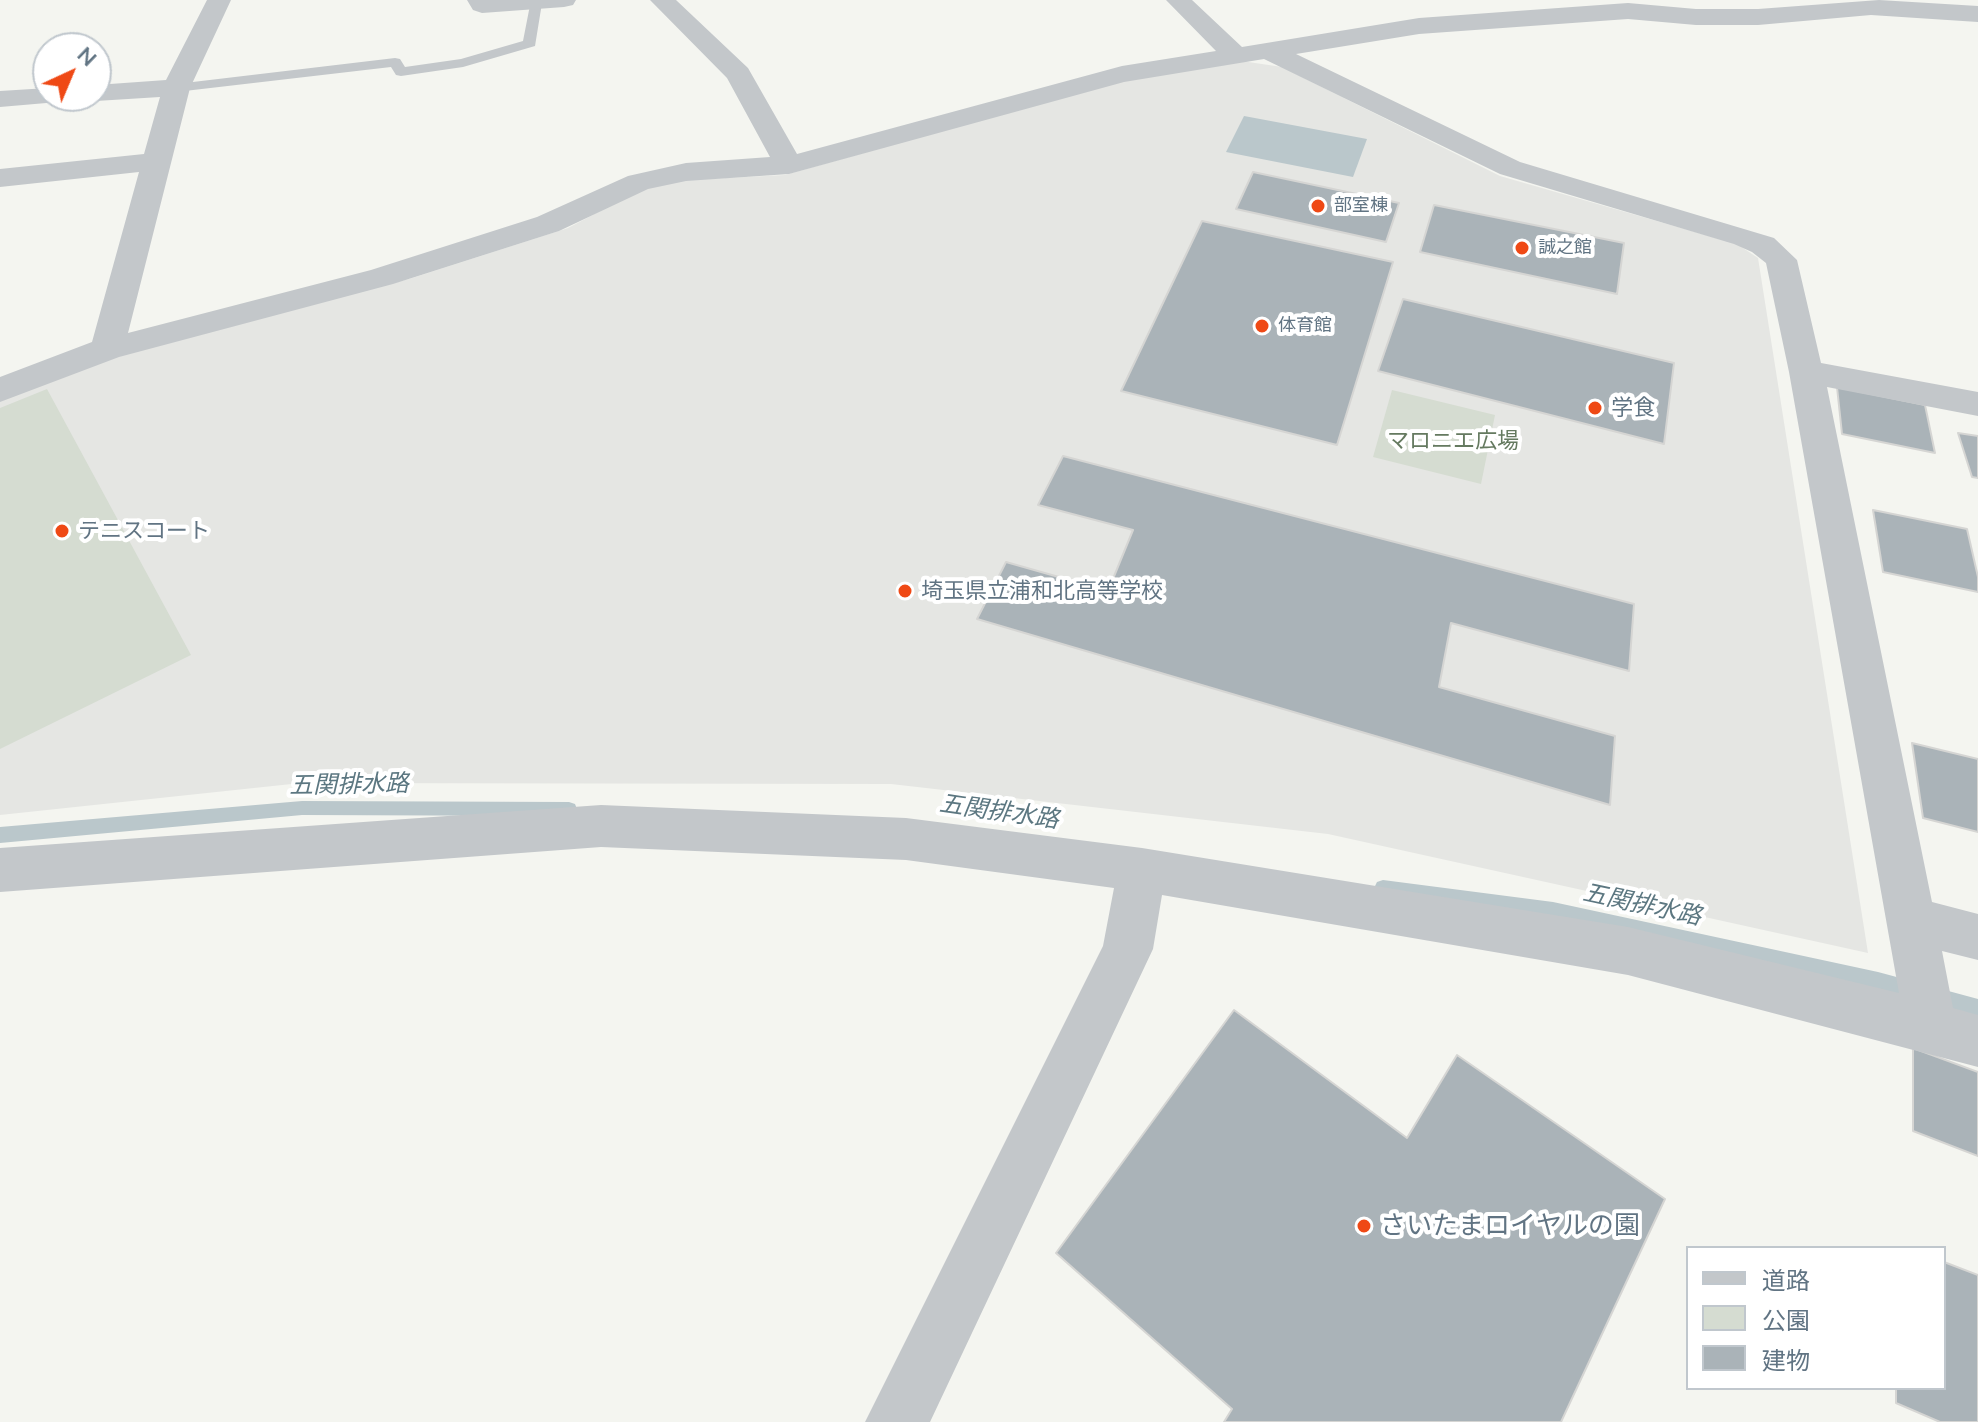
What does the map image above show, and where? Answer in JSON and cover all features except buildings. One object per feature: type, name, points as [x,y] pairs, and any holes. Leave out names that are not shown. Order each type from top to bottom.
[{"type":"street","points":[[107,349],[176,88],[219,0]]},
{"type":"street","points":[[479,0],[482,5],[564,0]]},
{"type":"street","points":[[662,0],[738,74],[789,165]]},
{"type":"street","points":[[1178,0],[1234,54]]},
{"type":"street","points":[[0,390],[107,349],[382,277],[548,224],[639,182],[686,172],[789,165],[1122,74],[1419,26],[1628,11],[1696,17],[1758,17],[1871,7],[1978,14]]},
{"type":"street","points":[[1269,51],[1510,168],[1763,245],[1781,260],[1806,372],[1931,1027]]},
{"type":"street","points":[[112,92],[176,88]]},
{"type":"street","points":[[0,99],[32,97]]},
{"type":"street","points":[[0,178],[155,162]]},
{"type":"street","points":[[1806,372],[1978,404]]},
{"type":"street","points":[[0,870],[601,826],[906,839],[1142,870],[1628,951],[1978,1041]]},
{"type":"street","points":[[897,1422],[1128,949],[1142,870]]},
{"type":"street","points":[[1909,919],[1978,937]]},
{"type":"lane","points":[[176,88],[395,62],[401,72],[463,63],[530,43],[535,3]]},
{"type":"shaded area","name":"埼玉県立浦和北高等学校","points":[[1235,60],[1282,67],[1500,176],[1737,244],[1758,258],[1868,953],[1328,834],[891,784],[301,783],[0,815],[0,398],[106,359],[409,279],[568,228],[644,188],[687,180],[785,175],[1130,78]]},
{"type":"shaded area","points":[[1244,116],[1367,139],[1353,177],[1226,152]]},
{"type":"green space","name":"テニスコート","points":[[47,389],[191,655],[0,749],[0,408]]},
{"type":"green space","name":"マロニエ広場","points":[[1392,390],[1495,415],[1481,484],[1373,457]]},
{"type":"waterway","name":"五関排水路","points":[[0,835],[302,808],[569,809]]},
{"type":"waterway","name":"五関排水路","points":[[1383,888],[1553,910],[1878,981],[1978,1008]]},
{"type":"place","name":"部室棟","points":[[1318,206]]},
{"type":"place","name":"誠之館","points":[[1522,248]]},
{"type":"place","name":"体育館","points":[[1262,326]]},
{"type":"place","name":"学食","points":[[1595,408]]},
{"type":"place","name":"テニスコート","points":[[62,531]]},
{"type":"place","name":"埼玉県立浦和北高等学校","points":[[905,591]]},
{"type":"place","name":"さいたまロイヤルの園","points":[[1364,1226]]}]
